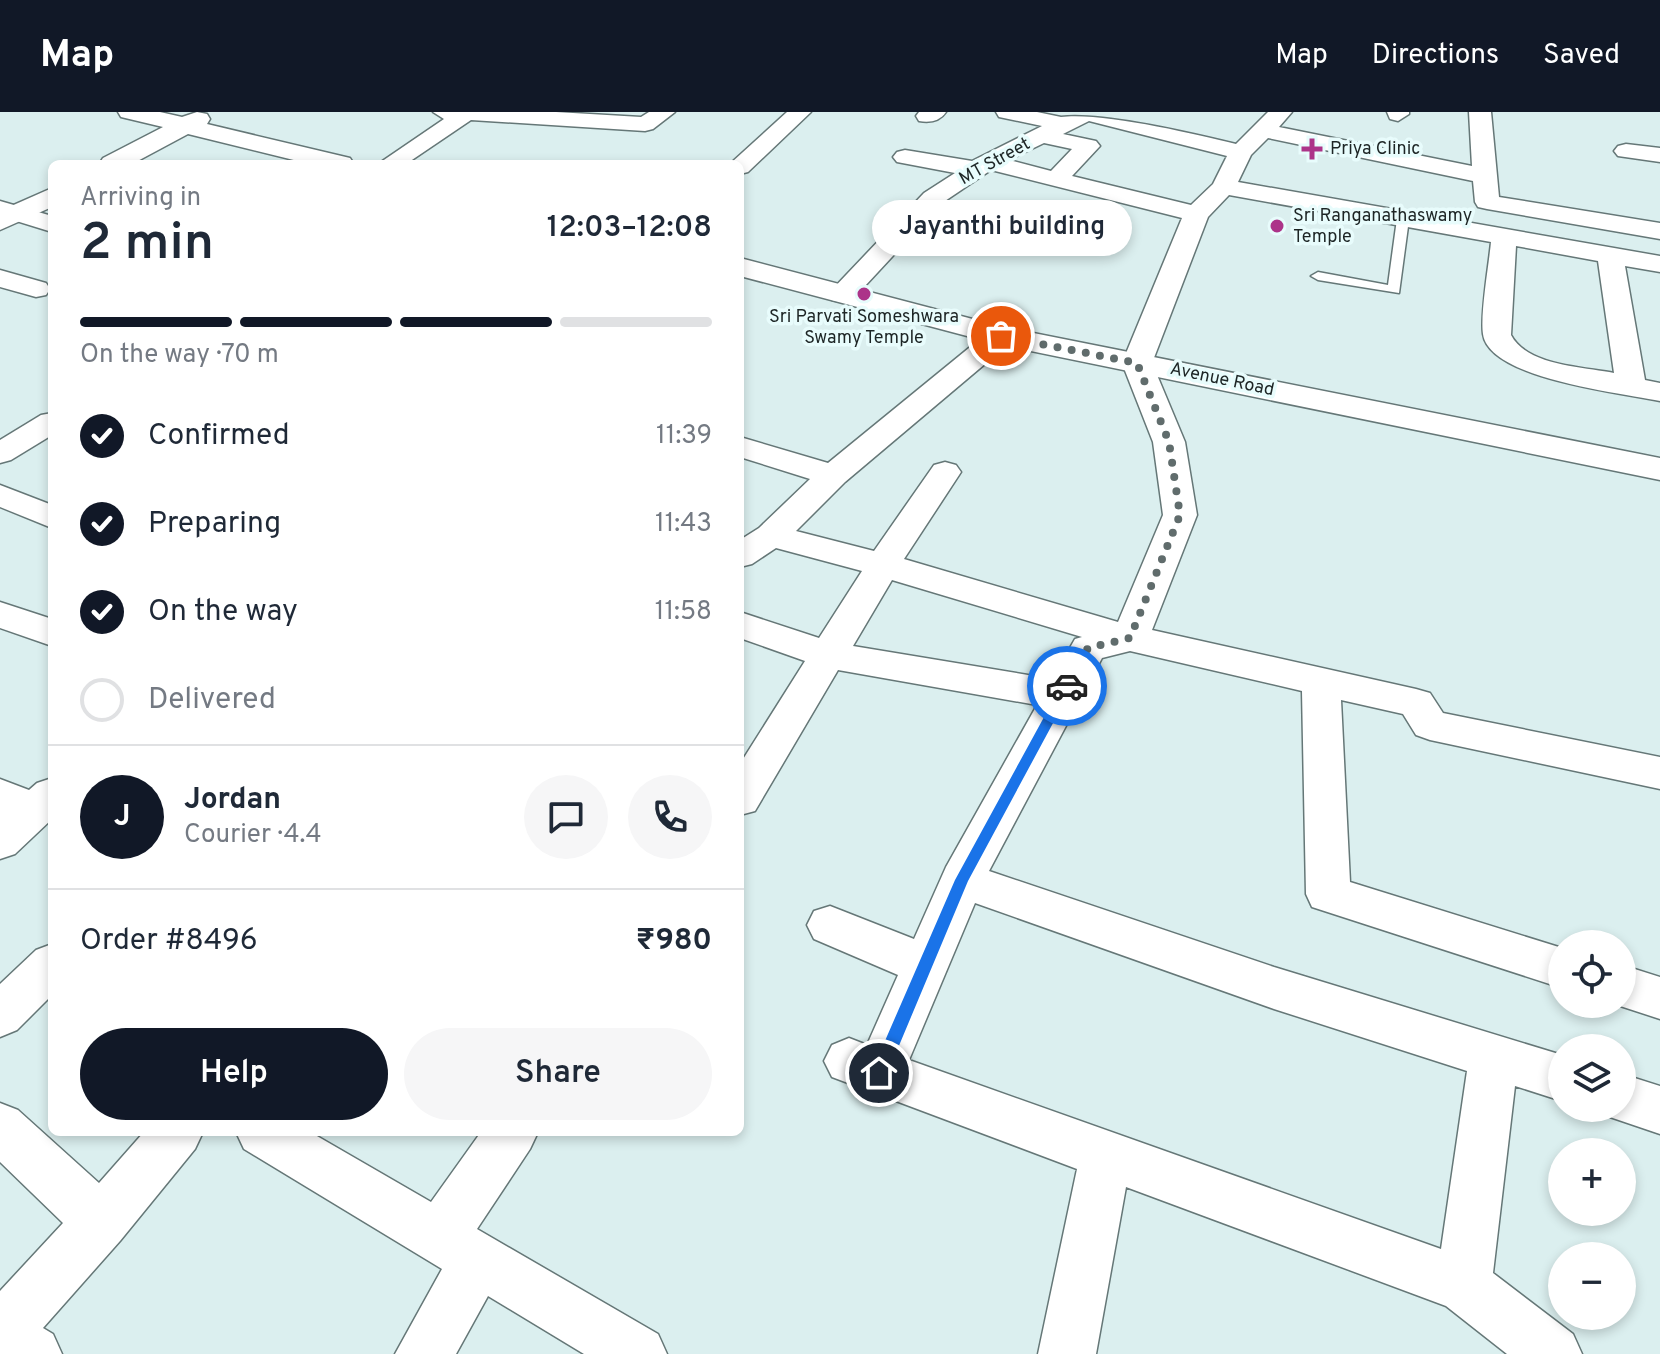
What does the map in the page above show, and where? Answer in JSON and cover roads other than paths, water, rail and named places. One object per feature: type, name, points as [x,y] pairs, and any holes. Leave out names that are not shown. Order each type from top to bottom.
[{"type":"street","points":[[130,112],[326,160]]},
{"type":"street","points":[[120,160],[211,112]]},
{"type":"street","points":[[395,160],[460,113],[591,117],[645,124],[664,112]]},
{"type":"street","points":[[744,163],[800,112]]},
{"type":"street","points":[[1007,112],[1081,116],[1241,152]]},
{"type":"street","points":[[1130,638],[1180,515],[1169,442],[1137,363],[1196,214],[1223,187],[1241,152],[1281,112]]},
{"type":"street","points":[[1480,112],[1487,202],[1660,231]]},
{"type":"street","name":"MT Street","points":[[842,294],[933,198],[982,166],[1081,116]]},
{"type":"street","points":[[1262,130],[1484,176]]},
{"type":"street","points":[[1043,136],[1088,146],[1056,179]]},
{"type":"street","points":[[1626,151],[1660,155]]},
{"type":"street","points":[[905,157],[1056,179],[1196,214]]},
{"type":"street","points":[[1223,187],[1660,264]]},
{"type":"street","points":[[6,214],[48,198]]},
{"type":"street","points":[[6,214],[48,223]]},
{"type":"street","points":[[1504,236],[1497,335],[1504,349],[1532,365],[1660,392]]},
{"type":"street","points":[[1610,255],[1631,386]]},
{"type":"street","name":"Avenue Road","points":[[744,268],[1001,336],[1660,469]]},
{"type":"street","points":[[0,278],[36,289]]},
{"type":"street","points":[[755,546],[833,475],[1001,336]]},
{"type":"street","points":[[0,453],[48,424]]},
{"type":"street","points":[[744,448],[833,475]]},
{"type":"street","points":[[744,792],[883,565],[945,472]]},
{"type":"street","points":[[0,495],[48,515]]},
{"type":"street","points":[[755,546],[883,565],[1130,638],[1416,703],[1430,725],[1660,773]]},
{"type":"street","points":[[0,614],[48,632]]},
{"type":"street","points":[[744,626],[828,655],[1062,695]]},
{"type":"street","points":[[1130,638],[1088,648],[962,880],[925,965],[864,1067],[1464,1285],[1553,1354]]},
{"type":"street","points":[[1321,682],[1328,894],[1548,964]]},
{"type":"street","points":[[0,842],[29,801]]},
{"type":"street","points":[[962,880],[1274,988],[1548,1073]]},
{"type":"street","points":[[830,925],[925,965]]},
{"type":"street","points":[[0,1015],[48,968]]},
{"type":"street","points":[[1636,990],[1660,998]]},
{"type":"street","points":[[1464,1285],[1494,1055]]},
{"type":"street","points":[[1636,1102],[1660,1110]]},
{"type":"street","points":[[0,1127],[101,1222]]},
{"type":"street","points":[[33,1354],[0,1334],[174,1136]]},
{"type":"street","points":[[269,1136],[638,1354]]},
{"type":"street","points":[[424,1354],[458,1250],[510,1136]]},
{"type":"street","points":[[1067,1354],[1106,1156]]},
{"type":"lane","points":[[1318,276],[1394,290],[1403,219]]},
{"type":"place","name":"Priya Clinic","points":[[1312,149]]},
{"type":"place","name":"Sri Ranganathaswamy Temple","points":[[1277,226]]},
{"type":"place","name":"Sri Parvati Someshwara Swamy Temple","points":[[864,294]]},
{"type":"place","name":"Jayanthi building","points":[[1001,336]]}]
